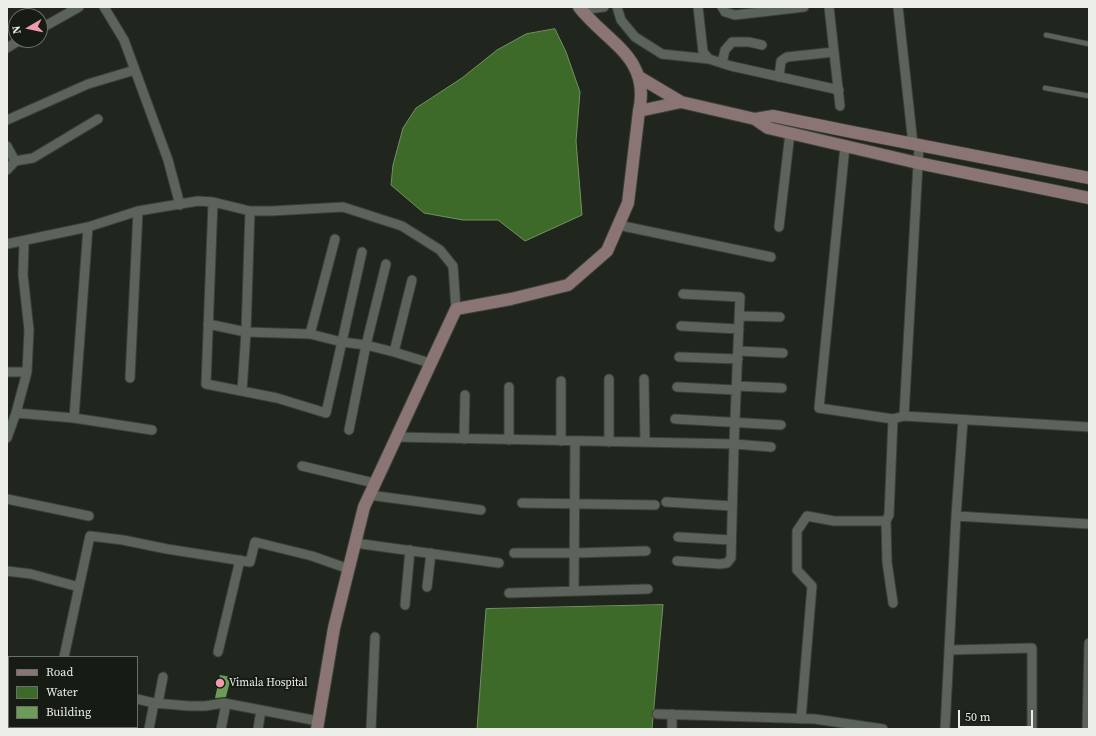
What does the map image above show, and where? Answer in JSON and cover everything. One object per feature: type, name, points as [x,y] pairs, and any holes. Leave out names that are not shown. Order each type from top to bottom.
[{"type":"street","points":[[48,24],[79,7]]},
{"type":"street","points":[[104,7],[124,40],[168,160],[180,205]]},
{"type":"street","points":[[580,8],[604,7]]},
{"type":"street","points":[[617,7],[621,20],[635,38],[662,54],[709,59],[779,77],[839,90]]},
{"type":"street","points":[[698,7],[703,52],[709,59]]},
{"type":"street","points":[[722,7],[725,12],[735,15],[774,9],[804,7]]},
{"type":"street","points":[[829,7],[840,106]]},
{"type":"street","points":[[898,7],[918,163],[904,416]]},
{"type":"street","points":[[456,309],[511,299],[568,285],[607,250],[628,203],[642,97],[639,77],[625,54],[580,8]]},
{"type":"street","points":[[722,63],[725,50],[732,42],[749,42],[762,45]]},
{"type":"street","points":[[779,77],[781,61],[787,57],[834,52]]},
{"type":"street","points":[[7,120],[88,84],[135,70]]},
{"type":"street","points":[[639,77],[681,102],[754,119],[768,128],[790,134],[918,163],[1089,198]]},
{"type":"street","points":[[639,111],[681,102]]},
{"type":"street","points":[[754,119],[773,116],[1089,178]]},
{"type":"street","points":[[7,170],[15,161],[33,158],[98,119]]},
{"type":"street","points":[[779,227],[790,134]]},
{"type":"street","points":[[7,146],[15,161]]},
{"type":"street","points":[[845,146],[818,408],[893,419],[904,416],[1089,427]]},
{"type":"street","points":[[1033,186],[1037,168]]},
{"type":"street","points":[[7,244],[24,242],[88,227],[138,211],[198,201],[213,202],[250,211],[271,212],[343,207],[402,226],[440,250],[453,266],[456,309],[364,507],[334,628],[318,725],[261,710],[226,704],[216,703],[205,706],[156,703],[138,699]]},
{"type":"street","points":[[213,202],[206,384],[277,398],[326,412],[362,252]]},
{"type":"street","points":[[130,378],[138,211]]},
{"type":"street","points":[[242,391],[246,332],[250,211]]},
{"type":"street","points":[[618,225],[771,258]]},
{"type":"street","points":[[74,418],[88,227]]},
{"type":"street","points":[[310,334],[336,239]]},
{"type":"street","points":[[7,438],[16,413],[27,372],[29,330],[23,274],[24,242]]},
{"type":"street","points":[[348,430],[366,345],[386,264]]},
{"type":"street","points":[[394,352],[412,280]]},
{"type":"street","points":[[677,561],[720,564],[727,563],[731,558],[740,297],[683,294]]},
{"type":"street","points":[[739,316],[780,317]]},
{"type":"street","points":[[208,324],[246,332],[310,334],[342,342],[366,345],[430,363]]},
{"type":"street","points":[[682,326],[739,329]]},
{"type":"street","points":[[679,357],[783,353]]},
{"type":"street","points":[[7,372],[27,372]]},
{"type":"street","points":[[609,379],[609,442]]},
{"type":"street","points":[[644,379],[645,442]]},
{"type":"street","points":[[560,441],[561,381]]},
{"type":"street","points":[[677,386],[782,388]]},
{"type":"street","points":[[509,387],[509,440]]},
{"type":"street","points":[[464,439],[465,395]]},
{"type":"street","points":[[16,413],[74,418],[152,430]]},
{"type":"street","points":[[675,419],[781,425]]},
{"type":"street","points":[[893,419],[889,515],[886,521],[887,562],[893,603]]},
{"type":"street","points":[[945,729],[956,516],[963,420]]},
{"type":"street","points":[[396,437],[734,444],[772,447]]},
{"type":"street","points":[[574,591],[575,441]]},
{"type":"street","points":[[302,466],[374,483]]},
{"type":"street","points":[[369,495],[481,510]]},
{"type":"street","points":[[7,499],[89,516]]},
{"type":"street","points":[[666,502],[732,506]]},
{"type":"street","points":[[522,503],[655,505]]},
{"type":"street","points":[[801,719],[812,586],[797,570],[796,531],[807,516],[834,521],[886,521]]},
{"type":"street","points":[[956,516],[1089,524]]},
{"type":"street","points":[[64,656],[90,536],[123,540],[167,549],[250,562],[255,542],[312,556],[349,569]]},
{"type":"street","points":[[678,537],[731,540]]},
{"type":"street","points":[[355,543],[498,563]]},
{"type":"street","points":[[405,605],[410,550]]},
{"type":"street","points":[[514,553],[646,551]]},
{"type":"street","points":[[427,587],[431,553]]},
{"type":"street","points":[[218,652],[240,560]]},
{"type":"street","points":[[7,571],[31,574],[79,587]]},
{"type":"street","points":[[509,593],[648,589]]},
{"type":"street","points":[[372,729],[375,637]]},
{"type":"street","points":[[1087,729],[1089,643]]},
{"type":"street","points":[[949,650],[1032,648],[1032,729]]},
{"type":"street","points":[[149,729],[163,678]]},
{"type":"street","points":[[221,729],[226,704]]},
{"type":"street","points":[[258,729],[261,710]]},
{"type":"street","points":[[657,714],[815,719],[883,729]]},
{"type":"street","points":[[672,714],[672,729]]},
{"type":"street","points":[[815,719],[815,729]]},
{"type":"lane","points":[[1046,35],[1089,44]]},
{"type":"lane","points":[[1045,88],[1089,96]]},
{"type":"water","points":[[555,29],[566,52],[580,92],[576,141],[582,215],[525,241],[498,220],[463,220],[424,213],[391,185],[393,165],[403,128],[416,108],[462,78],[497,50],[526,34]]},
{"type":"water","points":[[663,605],[652,729],[477,729],[486,609]]},
{"type":"building","points":[[220,675],[231,677],[226,697],[215,698]]},
{"type":"place","name":"Vimala Hospital","points":[[220,683]]}]
